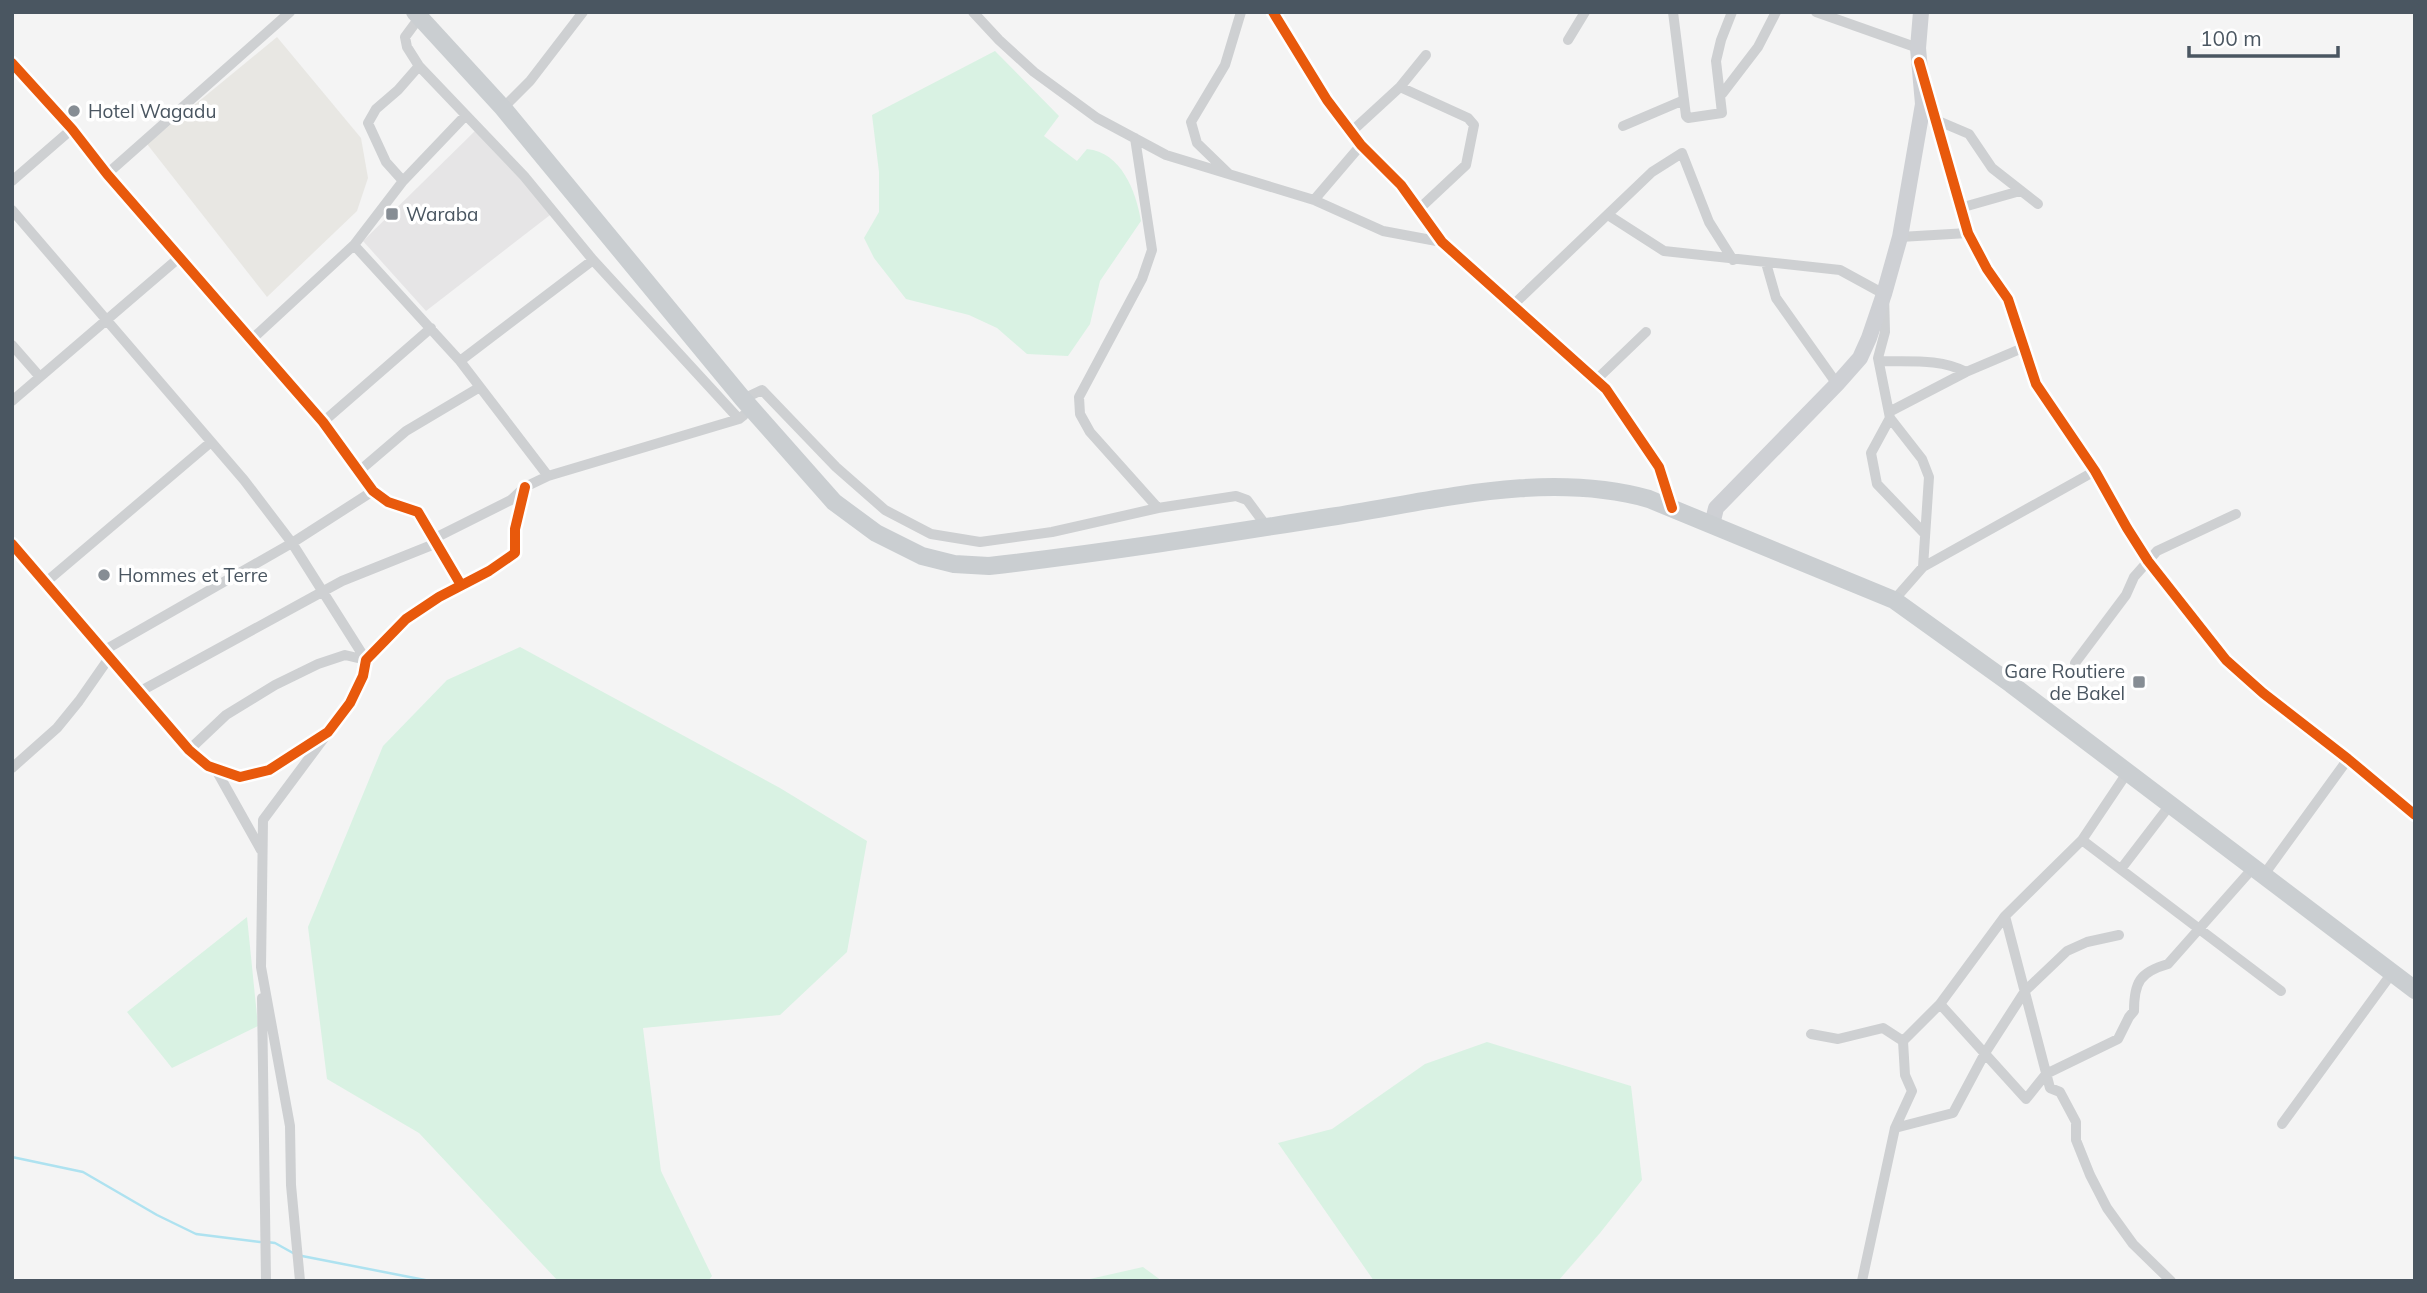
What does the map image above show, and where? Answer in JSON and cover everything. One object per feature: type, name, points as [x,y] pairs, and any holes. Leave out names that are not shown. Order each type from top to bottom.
[{"type":"main road","points":[[417,15],[503,108],[744,409],[849,515],[898,545],[954,564],[989,566],[1530,486],[1595,487],[1622,491],[1672,508],[1894,600],[2011,684],[2415,990]]},
{"type":"street","points":[[107,174],[290,12]]},
{"type":"street","points":[[503,108],[530,81],[583,12]]},
{"type":"street","points":[[973,12],[1034,72],[1097,118],[1166,155],[1314,200],[1383,231],[1442,242]]},
{"type":"street","points":[[1230,175],[1197,143],[1191,122],[1225,65],[1241,12]]},
{"type":"street","points":[[1273,12],[1327,100],[1361,145],[1401,185],[1442,242],[1606,389],[1659,467],[1672,508]]},
{"type":"street","points":[[1673,12],[1688,118],[1720,114],[1724,110],[1716,61],[1732,12]]},
{"type":"street","points":[[1722,94],[1758,47],[1776,12]]},
{"type":"street","points":[[1816,12],[1919,55]]},
{"type":"street","points":[[1712,525],[1716,508],[1860,358],[1885,294],[1900,237],[1923,104],[1919,55],[1921,12]]},
{"type":"street","points":[[1568,40],[1581,14]]},
{"type":"street","points":[[417,15],[405,37],[407,47],[419,66],[524,176],[593,260],[744,409]]},
{"type":"street","points":[[1351,132],[1400,87],[1426,55]]},
{"type":"street","points":[[1919,55],[1968,233],[1987,269],[2008,299],[2036,384],[2095,471],[2148,561],[2226,660],[2415,815]]},
{"type":"street","points":[[12,63],[72,129],[107,174],[323,422],[373,491],[388,502],[418,512],[461,585]]},
{"type":"street","points":[[403,181],[386,162],[368,122],[376,108],[398,90],[419,66]]},
{"type":"street","points":[[1400,87],[1468,118],[1474,125],[1466,165],[1419,209]]},
{"type":"street","points":[[1623,126],[1684,100]]},
{"type":"street","points":[[251,340],[354,245],[403,181],[466,116]]},
{"type":"street","points":[[1936,120],[1969,134],[1992,168],[2038,204]]},
{"type":"street","points":[[12,181],[72,129]]},
{"type":"street","points":[[1135,138],[1152,250],[1142,279],[1079,397],[1080,414],[1090,432],[1158,508]]},
{"type":"street","points":[[1314,200],[1361,145]]},
{"type":"street","points":[[1513,305],[1652,172],[1682,153],[1709,222],[1734,260]]},
{"type":"street","points":[[1960,208],[2020,191]]},
{"type":"street","points":[[12,210],[244,480],[292,543],[366,660]]},
{"type":"street","points":[[1608,215],[1664,251],[1840,270],[1885,294]]},
{"type":"street","points":[[1900,237],[1968,233]]},
{"type":"street","points":[[354,245],[460,361],[548,476]]},
{"type":"street","points":[[12,401],[180,257]]},
{"type":"street","points":[[460,361],[593,260]]},
{"type":"street","points":[[1766,263],[1776,298],[1837,384]]},
{"type":"street","points":[[1885,294],[1885,332],[1879,361],[1889,415],[1922,459],[1929,477],[1923,567]]},
{"type":"street","points":[[323,422],[432,328]]},
{"type":"street","points":[[1597,379],[1646,332]]},
{"type":"street","points":[[12,345],[40,377]]},
{"type":"street","points":[[1924,533],[1877,484],[1871,453],[1889,415],[1966,373],[2025,347]]},
{"type":"street","points":[[1879,361],[1929,362],[1954,366],[1966,373]]},
{"type":"street","points":[[358,472],[406,431],[480,387]]},
{"type":"street","points":[[139,692],[324,591],[436,541],[511,500],[526,487],[548,476],[744,409],[762,390],[836,467],[885,510],[931,534],[980,542],[1052,533],[1158,508],[1236,496],[1247,500],[1267,527]]},
{"type":"street","points":[[46,582],[211,442]]},
{"type":"street","points":[[1894,600],[1923,567],[2095,471]]},
{"type":"street","points":[[266,1281],[261,967],[263,820],[350,703],[363,676],[366,660],[406,619],[515,553],[515,529],[526,487]]},
{"type":"street","points":[[12,768],[57,727],[79,701],[106,654],[292,543],[373,491]]},
{"type":"street","points":[[2075,663],[2126,595],[2134,577],[2157,551],[2235,514]]},
{"type":"street","points":[[12,544],[17,558],[46,582],[189,750],[208,766],[240,776],[269,769],[328,732]]},
{"type":"street","points":[[189,750],[226,715],[275,685],[345,654],[366,660]]},
{"type":"street","points":[[1940,1004],[2026,1099],[2046,1074],[2118,1040],[2134,1011],[2134,999],[2140,980],[2151,968],[2168,964],[2258,872],[2348,759]]},
{"type":"street","points":[[215,768],[263,852]]},
{"type":"street","points":[[1862,1281],[1895,1128],[1912,1091],[1905,1075],[1903,1041],[1940,1004],[2005,916],[2082,840],[2127,773]]},
{"type":"street","points":[[2121,869],[2170,805]]},
{"type":"street","points":[[2082,840],[2281,991]]},
{"type":"street","points":[[2005,916],[2050,1088],[2060,1091],[2076,1122],[2076,1140],[2106,1208],[2133,1244],[2171,1281]]},
{"type":"street","points":[[1895,1128],[1953,1113],[1985,1054],[2025,991],[2067,951],[2087,942],[2119,935]]},
{"type":"street","points":[[261,967],[289,1126],[291,1185],[300,1281]]},
{"type":"street","points":[[2282,1124],[2392,974]]},
{"type":"street","points":[[1811,1034],[1838,1039],[1883,1028],[1903,1041]]},
{"type":"shaded area","points":[[277,37],[361,138],[368,178],[357,211],[267,297],[147,144]]},
{"type":"shaded area","points":[[476,130],[554,212],[426,311],[363,241]]},
{"type":"green space","points":[[995,51],[1059,116],[1044,136],[1077,161],[1087,149],[1109,157],[1125,175],[1139,209],[1141,221],[1100,281],[1090,324],[1068,356],[1027,354],[997,328],[969,315],[906,299],[874,258],[864,238],[879,212],[879,172],[872,115]]},
{"type":"green space","points":[[520,647],[780,788],[867,841],[847,952],[780,1015],[643,1028],[661,1171],[712,1276],[708,1281],[558,1281],[419,1133],[327,1079],[308,927],[383,746],[447,680]]},
{"type":"green space","points":[[247,917],[258,1026],[172,1068],[127,1012]]},
{"type":"green space","points":[[1487,1042],[1631,1086],[1642,1180],[1558,1281],[1374,1281],[1278,1143],[1332,1129],[1425,1064]]},
{"type":"green space","points":[[1143,1267],[1162,1281],[1081,1281]]},
{"type":"waterway","points":[[12,1157],[83,1172],[157,1215],[196,1234],[260,1242]]},
{"type":"waterway","points":[[267,1242],[275,1243],[293,1253]]},
{"type":"waterway","points":[[302,1256],[430,1281]]},
{"type":"cycle path","points":[[1273,12],[1327,100],[1361,145],[1401,185],[1442,242],[1606,389],[1659,467],[1672,508]]},
{"type":"cycle path","points":[[1919,62],[1968,233],[1987,269],[2008,299],[2036,384],[2095,471],[2148,561],[2226,660],[2415,815]]},
{"type":"cycle path","points":[[12,63],[72,129],[107,174],[323,422],[373,491],[388,502],[418,512],[461,585]]},
{"type":"cycle path","points":[[12,544],[189,750],[208,766],[240,777],[269,770],[328,732],[350,703],[363,676],[366,660],[406,619],[515,553],[515,529],[525,487]]},
{"type":"place","name":"Hotel Wagadu","points":[[74,111]]},
{"type":"place","name":"Waraba","points":[[392,214]]},
{"type":"place","name":"Hommes et Terre","points":[[104,575]]},
{"type":"place","name":"Gare Routiere de Bakel","points":[[2139,682]]}]
